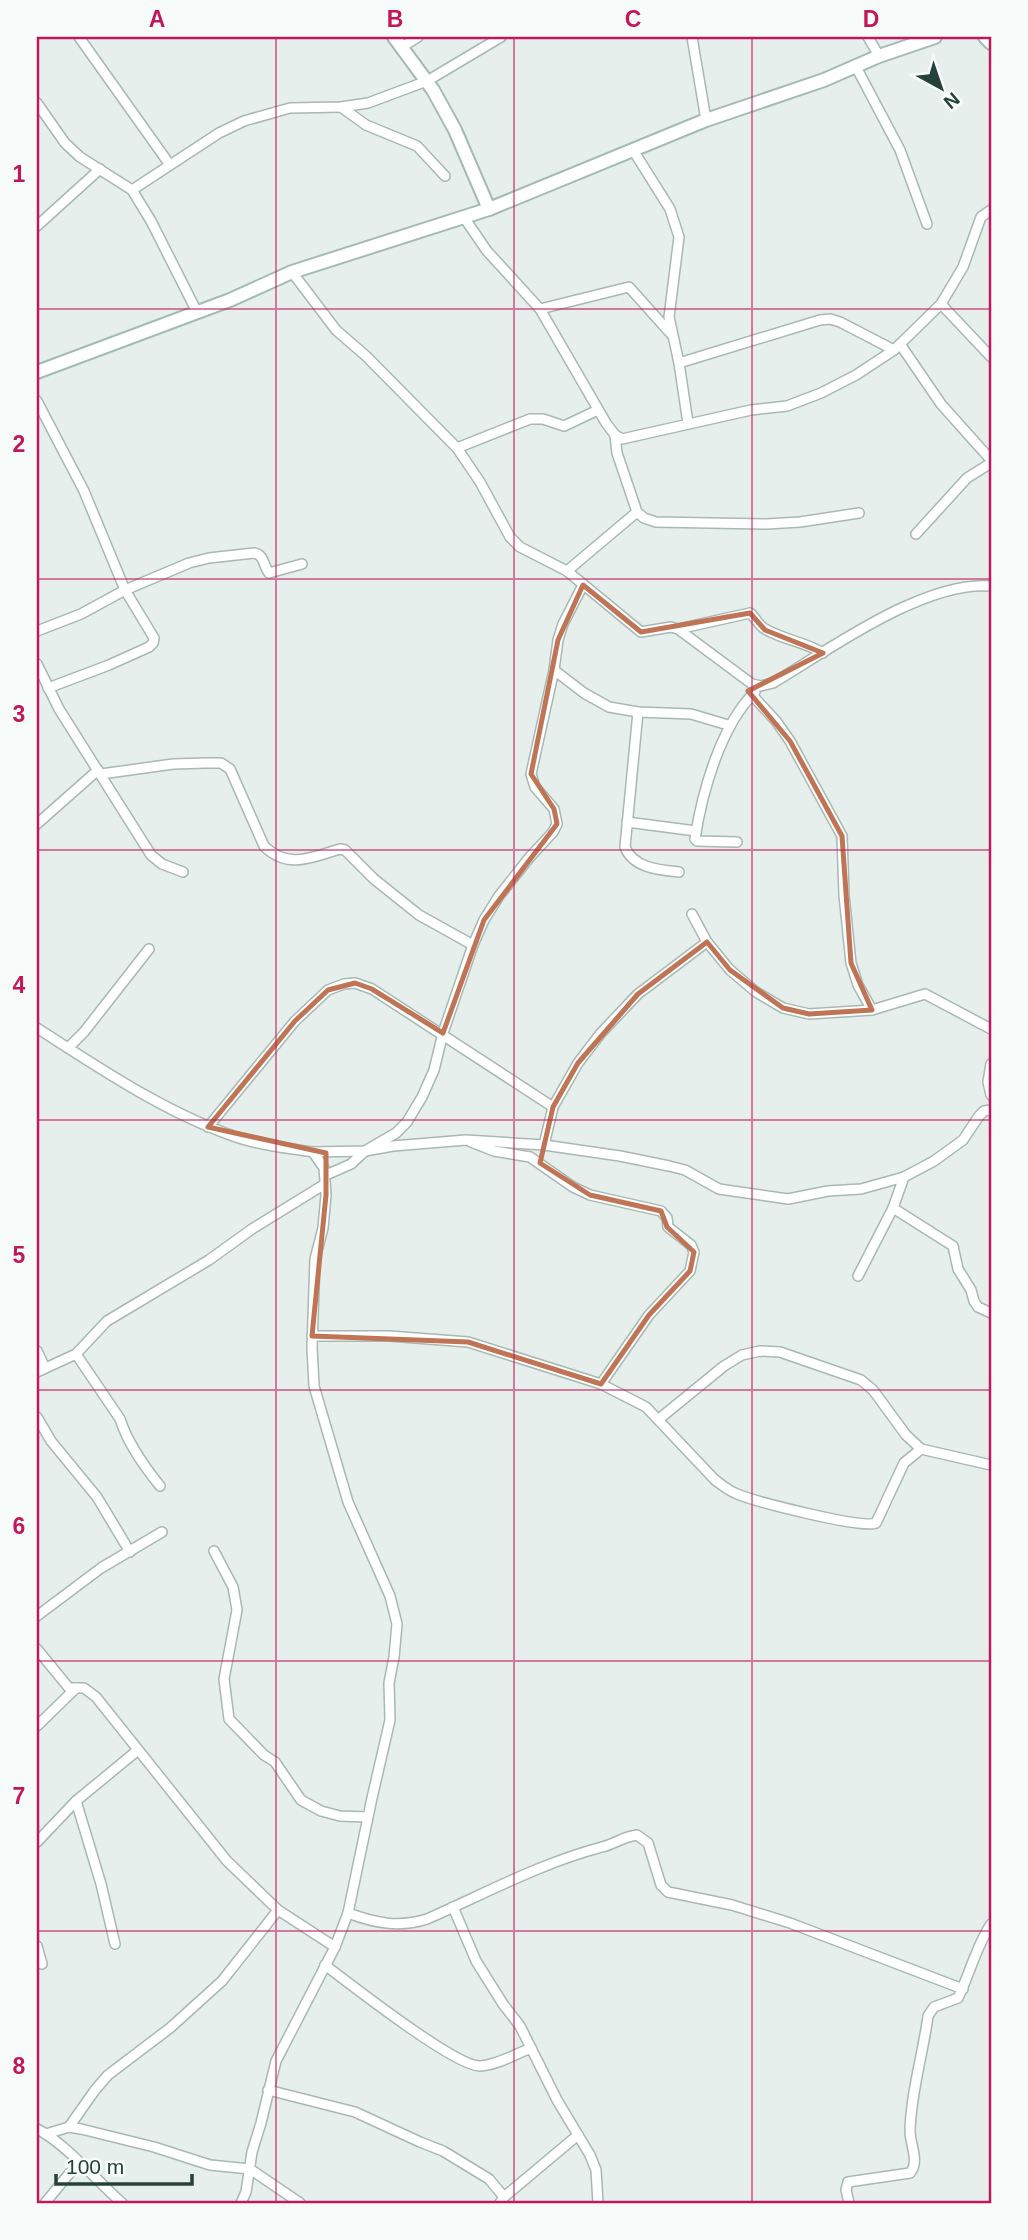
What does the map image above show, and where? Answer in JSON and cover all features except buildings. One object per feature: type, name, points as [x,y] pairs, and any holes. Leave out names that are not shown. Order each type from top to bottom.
[{"type":"street","points":[[79,37],[170,165]]},
{"type":"street","points":[[418,37],[398,42],[427,81],[455,131],[489,209]]},
{"type":"street","points":[[692,37],[706,120]]},
{"type":"street","points":[[868,37],[879,55]]},
{"type":"street","points":[[37,372],[230,300],[292,272],[489,209],[706,120],[824,80],[879,55],[935,37]]},
{"type":"street","points":[[985,37],[991,43]]},
{"type":"street","points":[[132,190],[219,133],[244,121],[290,108],[341,107],[368,103],[427,81],[498,38]]},
{"type":"street","points":[[855,65],[900,150],[927,224]]},
{"type":"street","points":[[37,103],[65,143],[132,190],[151,221],[197,312]]},
{"type":"street","points":[[341,107],[366,125],[417,146],[445,176]]},
{"type":"street","points":[[633,150],[670,209],[679,237],[669,317],[688,423]]},
{"type":"street","points":[[37,226],[100,169]]},
{"type":"street","points":[[615,436],[630,439],[688,423],[787,405],[845,381],[897,347],[941,304],[963,267],[981,217],[991,209]]},
{"type":"street","points":[[463,216],[487,251],[540,309],[615,436],[617,453],[636,512],[644,519],[656,522],[767,524],[859,513]]},
{"type":"street","points":[[292,272],[336,330],[366,356],[457,448],[480,482],[510,537],[520,547],[567,571],[641,632],[671,627],[678,629],[752,684],[761,687]]},
{"type":"street","points":[[540,309],[629,287],[674,336]]},
{"type":"street","points":[[941,304],[991,358]]},
{"type":"street","points":[[679,363],[831,319],[897,347],[991,462],[967,478],[916,534]]},
{"type":"street","points":[[37,401],[83,491],[125,590],[154,638],[153,643],[109,666],[48,688]]},
{"type":"street","points":[[457,448],[530,419],[543,419],[564,426],[598,410]]},
{"type":"street","points":[[567,571],[636,512]]},
{"type":"street","points":[[37,631],[81,614],[125,590],[189,563],[209,558],[259,554],[267,570],[273,573],[302,564]]},
{"type":"street","points":[[37,1351],[41,1370],[76,1354],[107,1321],[209,1260],[325,1179],[351,1164],[365,1151],[396,1133],[407,1122],[434,1070],[443,1033],[473,945],[499,896],[557,824],[554,809],[535,787],[531,774],[558,640],[583,585]]},
{"type":"street","points":[[737,842],[695,839],[715,758],[739,708],[761,687],[878,621],[951,588],[991,586]]},
{"type":"street","points":[[678,629],[750,613],[766,630],[808,644],[823,653]]},
{"type":"street","points":[[37,664],[85,751],[153,857],[162,864],[183,872]]},
{"type":"street","points":[[554,670],[584,693],[609,707],[638,712],[691,714],[729,725]]},
{"type":"street","points":[[752,695],[776,720],[790,741],[842,836],[844,895],[851,963],[872,1010]]},
{"type":"street","points":[[638,712],[625,847],[636,863],[679,872]]},
{"type":"street","points":[[37,824],[100,772],[221,762],[230,769],[264,846],[273,855],[285,860],[303,860],[340,849],[345,850],[374,879],[419,915],[473,945]]},
{"type":"street","points":[[627,822],[696,831]]},
{"type":"street","points":[[692,914],[707,942],[730,970],[756,992],[783,1008],[809,1014],[872,1010],[925,995],[991,1029]]},
{"type":"street","points":[[544,1146],[554,1107],[578,1063],[638,994],[707,942]]},
{"type":"street","points":[[68,1048],[84,1032],[149,948]]},
{"type":"street","points":[[208,1126],[295,1021],[328,990],[344,984],[372,989],[554,1107]]},
{"type":"street","points":[[37,1028],[146,1096],[242,1139],[300,1152],[365,1151],[466,1140],[544,1146],[620,1156],[669,1166],[685,1170],[719,1189],[788,1199],[828,1191],[861,1189],[904,1177],[953,1148],[963,1140],[979,1116],[984,1111],[991,1110]]},
{"type":"street","points":[[991,1064],[988,1082],[991,1095]]},
{"type":"street","points":[[466,1140],[494,1151],[530,1157],[573,1187],[590,1195],[661,1211],[667,1218],[668,1227],[691,1245],[694,1252],[690,1271],[649,1315],[601,1384]]},
{"type":"street","points":[[241,2203],[276,2061],[335,1947],[348,1913],[390,1720],[389,1683],[397,1624],[390,1596],[348,1502],[314,1385],[312,1336],[315,1259],[323,1228],[325,1179],[313,1152]]},
{"type":"street","points":[[858,1276],[893,1208],[904,1177]]},
{"type":"street","points":[[893,1208],[953,1246],[958,1269],[971,1290],[974,1301],[978,1307],[991,1312]]},
{"type":"street","points":[[312,1336],[389,1336],[468,1342],[601,1384],[646,1407],[726,1489],[764,1502],[868,1525],[879,1519],[904,1463],[921,1448]]},
{"type":"street","points":[[659,1419],[724,1366],[743,1355],[760,1351],[780,1352],[861,1380],[873,1390],[906,1435],[921,1448],[991,1465]]},
{"type":"street","points":[[76,1354],[120,1419],[140,1459],[160,1486]]},
{"type":"street","points":[[37,1417],[51,1441],[97,1497],[130,1552]]},
{"type":"street","points":[[37,1616],[101,1568],[162,1532]]},
{"type":"street","points":[[214,1551],[233,1587],[237,1610],[224,1679],[229,1719],[264,1755],[275,1762],[301,1800],[310,1806],[340,1816],[368,1817]]},
{"type":"street","points":[[37,1649],[69,1688],[84,1688],[96,1696],[227,1861],[278,1910],[335,1947]]},
{"type":"street","points":[[37,1726],[76,1688]]},
{"type":"street","points":[[37,1842],[76,1801],[138,1750]]},
{"type":"street","points":[[76,1801],[101,1884],[115,1944]]},
{"type":"street","points":[[348,1913],[370,1921],[410,1924],[570,1856],[605,1847],[623,1837],[637,1835],[648,1843],[661,1885],[668,1892],[732,1905],[790,1923],[963,1989]]},
{"type":"street","points":[[453,1907],[476,1961],[520,2026],[596,2170],[598,2203]]},
{"type":"street","points":[[69,2127],[108,2075],[170,2028],[222,1981],[278,1910]]},
{"type":"street","points":[[849,2203],[846,2190],[848,2182],[910,2173],[913,2170],[915,2165],[910,2135],[911,2114],[928,2016],[934,2007],[955,2001],[963,1989],[976,1951],[991,1924]]},
{"type":"street","points":[[37,1946],[42,1964]]},
{"type":"street","points":[[325,1965],[410,2028],[477,2066],[490,2064],[531,2048]]},
{"type":"street","points":[[268,2090],[355,2112],[443,2151],[489,2179],[502,2200],[578,2135]]},
{"type":"street","points":[[41,2132],[69,2127],[154,2147],[209,2165],[250,2169],[300,2203]]},
{"type":"street","points":[[41,2132],[122,2203]]},
{"type":"street","points":[[45,2203],[78,2163]]},
{"type":"highlighted area","points":[[583,585],[641,632],[750,613],[765,630],[823,653],[748,691],[790,741],[842,836],[851,963],[872,1010],[809,1014],[783,1008],[730,970],[707,942],[638,994],[578,1063],[553,1107],[540,1163],[590,1195],[661,1211],[667,1227],[694,1252],[690,1271],[649,1315],[601,1384],[468,1342],[312,1336],[326,1195],[326,1153],[208,1127],[295,1021],[328,990],[355,983],[372,989],[443,1033],[484,920],[557,824],[554,809],[531,774],[558,640]]}]
